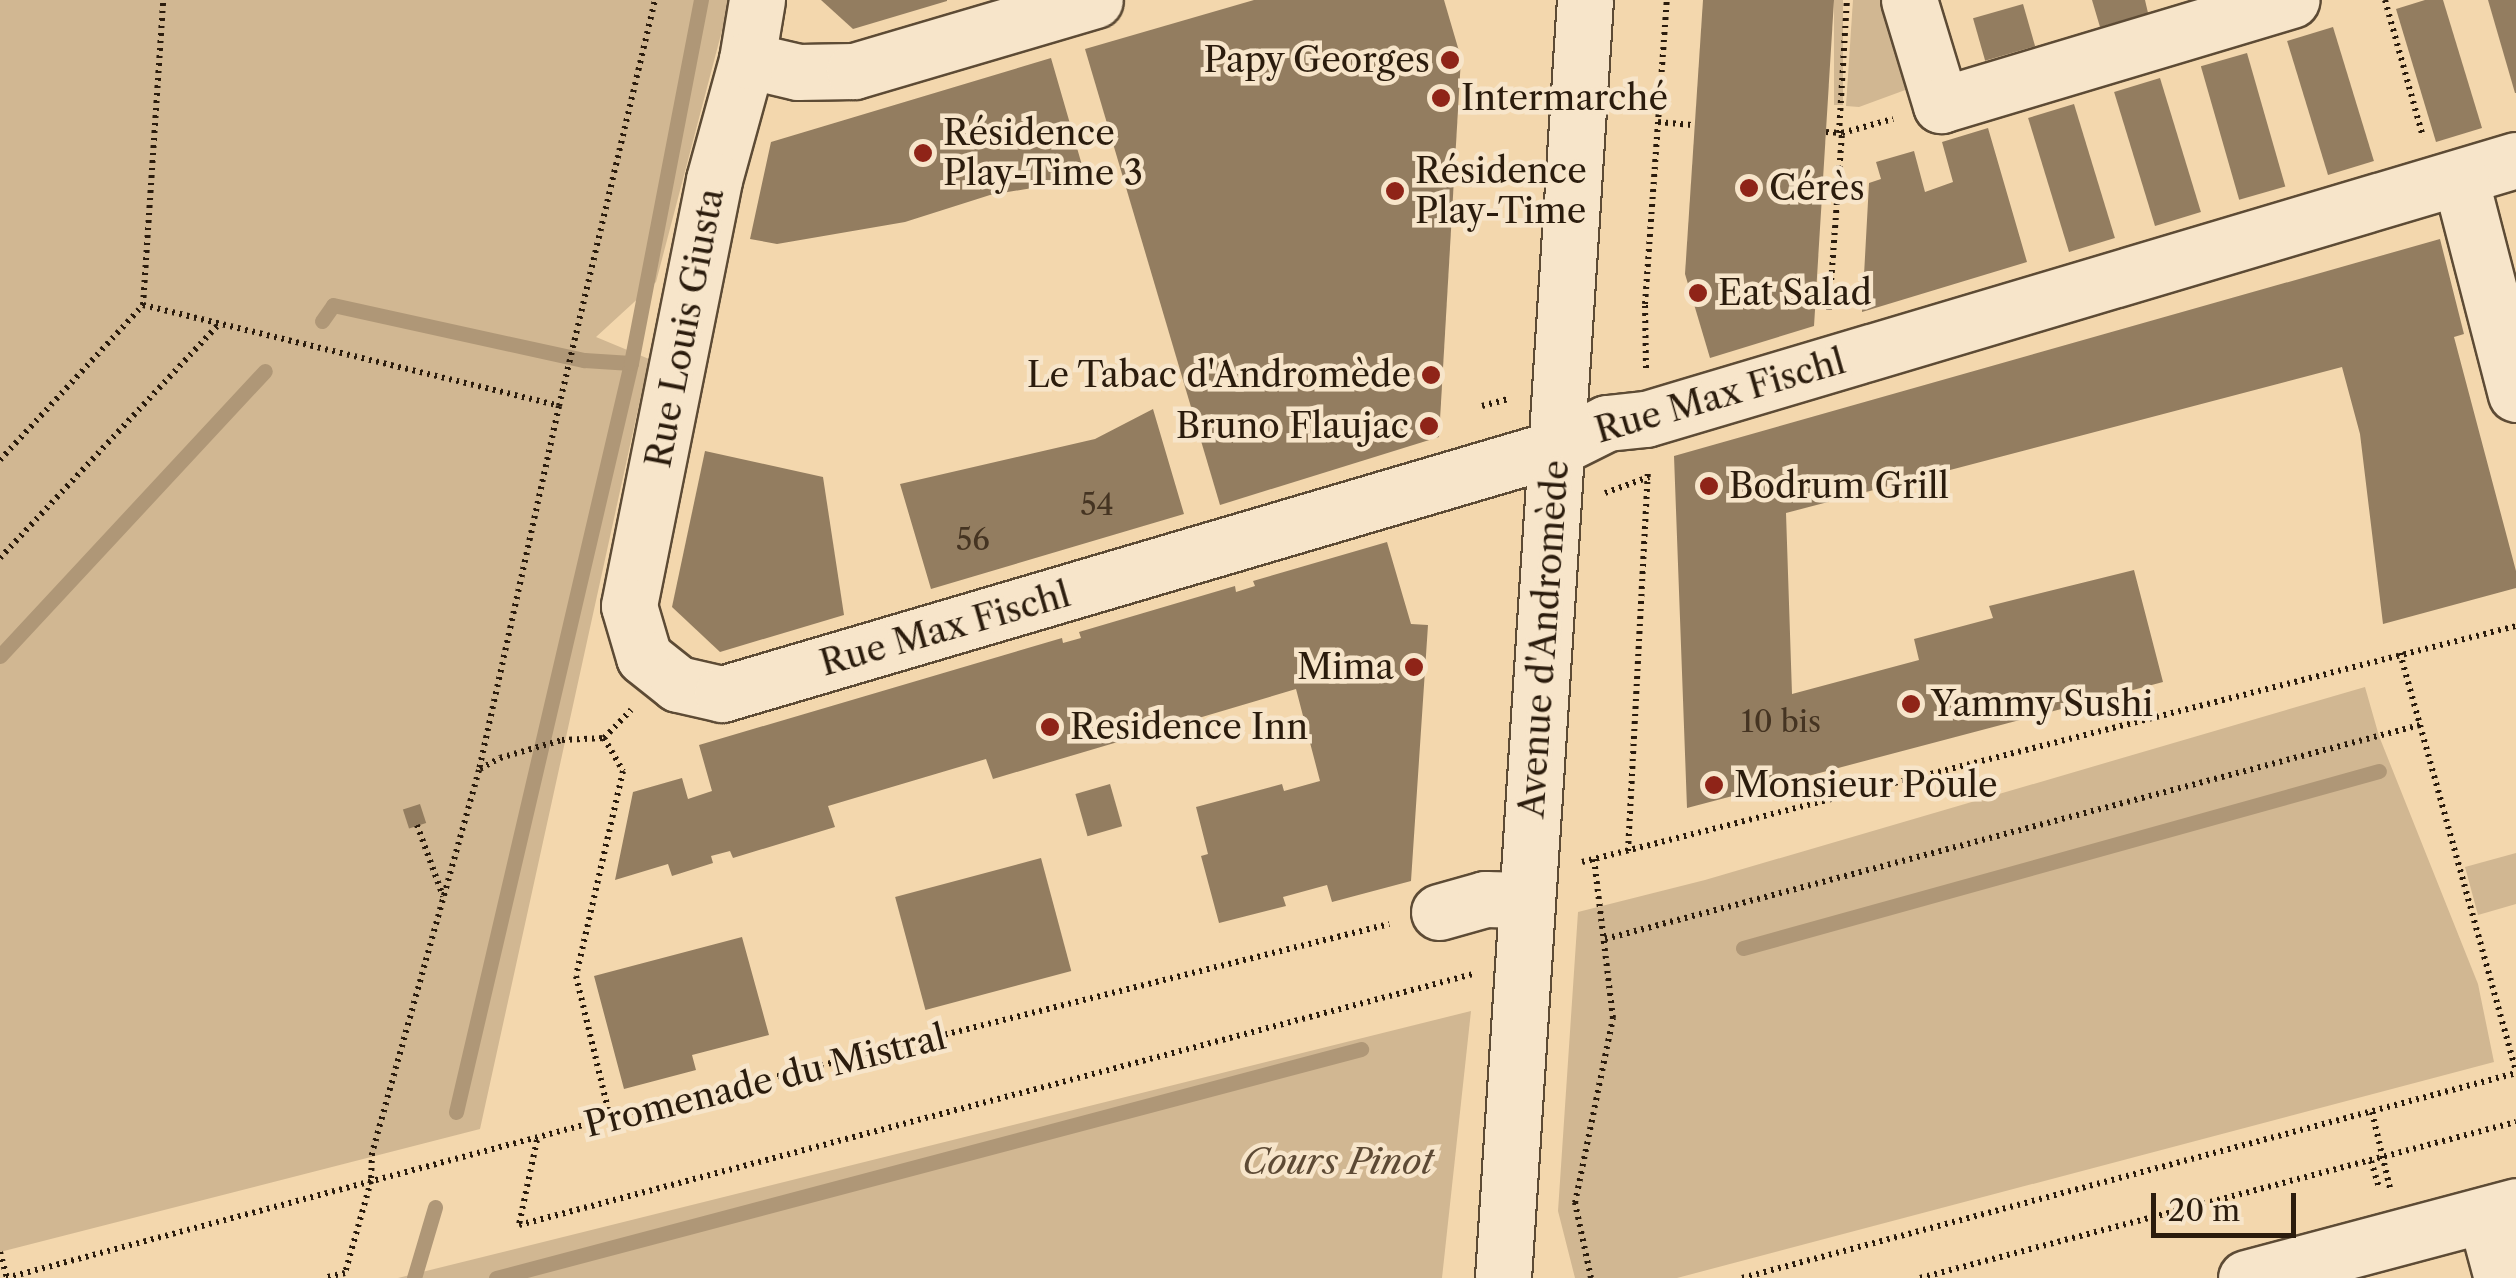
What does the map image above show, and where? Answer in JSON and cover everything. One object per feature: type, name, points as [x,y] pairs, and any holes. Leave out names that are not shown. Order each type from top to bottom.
[{"type":"street","name":"Rue Louis Giusta","points":[[644,657],[629,606],[714,180],[747,60],[757,0]]},
{"type":"street","points":[[747,60],[798,72],[854,72],[1096,0]]},
{"type":"street","name":"Avenue d'Andromède","points":[[1504,1278],[1586,0]]},
{"type":"street","points":[[1909,0],[1941,105],[2292,0]]},
{"type":"street","name":"Rue Max Fischl","points":[[644,657],[678,684],[722,694],[1557,448],[1607,422],[1646,419],[2444,166],[2516,160]]},
{"type":"street","points":[[2444,166],[2516,394]]},
{"type":"street","points":[[1438,912],[1528,889]]},
{"type":"street","points":[[2246,1278],[2501,1211],[2502,1278]]},
{"type":"path","points":[[0,460],[143,305],[163,0]]},
{"type":"path","points":[[324,1278],[345,1272],[371,1182],[372,1153],[479,770],[574,340],[655,0]]},
{"type":"path","points":[[1646,381],[1646,304],[1667,0]]},
{"type":"path","points":[[1829,311],[1848,0]]},
{"type":"path","points":[[2385,0],[2444,166]]},
{"type":"path","points":[[1826,132],[1841,133],[1941,105]]},
{"type":"path","points":[[1658,122],[1695,125]]},
{"type":"path","points":[[143,305],[559,406]]},
{"type":"path","points":[[0,558],[219,324]]},
{"type":"path","points":[[1594,497],[1649,477]]},
{"type":"path","points":[[1628,851],[1650,494]]},
{"type":"path","points":[[1528,889],[1594,859],[2516,626]]},
{"type":"path","points":[[1742,1278],[2516,1072],[2400,653]]},
{"type":"path","points":[[1605,939],[2420,725]]},
{"type":"path","points":[[479,770],[500,758],[562,740],[604,738],[624,771],[576,976],[610,1118]]},
{"type":"path","points":[[417,826],[436,888],[444,897]]},
{"type":"path","points":[[1591,1278],[1575,1203],[1612,1018],[1594,859]]},
{"type":"path","name":"Promenade du Mistral","points":[[7,1278],[610,1118],[1438,912]]},
{"type":"path","points":[[537,1140],[519,1225],[1482,971]]},
{"type":"path","points":[[2372,1112],[2391,1194]]},
{"type":"path","points":[[1920,1278],[2516,1122]]},
{"type":"path","points":[[0,1252],[7,1278]]},
{"type":"green space","points":[[0,0],[730,0],[656,282],[596,337],[649,359],[480,1129],[0,1252]]},
{"type":"green space","points":[[1834,0],[1843,0],[1843,105],[1834,105]]},
{"type":"green space","points":[[1853,0],[1882,0],[1908,89],[1859,107],[1846,106]]},
{"type":"green space","points":[[2365,687],[2379,736],[2478,984],[2494,1062],[1677,1278],[1575,1278],[1558,1211],[1578,912],[1705,880]]},
{"type":"green space","points":[[2516,853],[2516,904],[2478,915],[2465,867]]},
{"type":"green space","name":"Cours Pinot","points":[[1471,1011],[1442,1278],[398,1278]]},
{"type":"building","points":[[821,0],[947,0],[947,1],[853,29]]},
{"type":"building","points":[[1254,0],[1444,0],[1461,58],[1439,437],[1220,505],[1085,49]]},
{"type":"building","name":"Cérès","points":[[1703,0],[1834,0],[1814,326],[1710,358],[1685,274]]},
{"type":"building","points":[[2092,0],[2145,0],[2148,13],[2100,27]]},
{"type":"building","points":[[2425,0],[2443,0],[2482,128],[2436,142],[2396,9]]},
{"type":"building","points":[[2488,0],[2516,0],[2516,93],[2515,93]]},
{"type":"building","points":[[2023,4],[2035,46],[1985,61],[1973,18]]},
{"type":"building","points":[[2333,27],[2374,161],[2328,175],[2287,41]]},
{"type":"building","points":[[2247,53],[2285,187],[2239,200],[2201,66]]},
{"type":"building","name":"Résidence Play-Time 3","points":[[1051,58],[1086,179],[990,195],[905,222],[777,244],[750,239],[771,142]]},
{"type":"building","points":[[2160,78],[2201,212],[2155,226],[2114,92]]},
{"type":"building","points":[[2074,104],[2115,238],[2069,252],[2028,118]]},
{"type":"building","points":[[1988,128],[2027,262],[1862,312],[1869,183],[1881,179],[1876,162],[1914,151],[1925,192],[1953,182],[1942,142]]},
{"type":"building","points":[[2440,239],[2464,334],[2454,337],[2516,571],[2516,588],[2383,624],[2360,434],[2342,367],[1786,513],[1792,694],[1919,660],[1914,639],[1993,618],[1989,606],[2134,570],[2163,682],[1687,808],[1674,456]]},
{"type":"building","points":[[1153,409],[1184,514],[931,589],[900,484],[1095,439]]},
{"type":"building","points":[[705,451],[823,477],[844,615],[720,652],[672,607]]},
{"type":"building","name":"Residence Inn","points":[[1387,542],[1411,624],[1428,625],[1411,881],[1332,902],[1327,885],[1283,897],[1286,906],[1219,923],[1201,856],[1208,854],[1196,807],[1282,784],[1284,791],[1320,781],[1296,689],[993,779],[986,759],[828,806],[835,827],[733,858],[730,851],[711,856],[713,863],[672,876],[668,864],[615,880],[633,792],[682,778],[688,799],[712,791],[699,745],[1062,638],[1063,643],[1081,638],[1079,632],[1235,586],[1236,592],[1255,586],[1253,581]]},
{"type":"building","points":[[1110,784],[1122,826],[1088,836],[1075,794]]},
{"type":"building","points":[[420,804],[426,823],[409,829],[403,810]]},
{"type":"building","points":[[1041,858],[1071,971],[925,1010],[895,897]]},
{"type":"building","points":[[742,937],[769,1035],[692,1055],[696,1070],[624,1089],[594,976]]},
{"type":"waterway","points":[[456,1112],[631,363],[701,0]]},
{"type":"waterway","points":[[322,321],[333,305],[584,360],[631,363]]},
{"type":"waterway","points":[[0,656],[265,371]]},
{"type":"waterway","points":[[1743,948],[2379,771]]},
{"type":"waterway","points":[[496,1278],[1361,1049]]},
{"type":"waterway","points":[[414,1278],[435,1207]]},
{"type":"place","name":"Papy Georges","points":[[1450,60]]},
{"type":"place","name":"Intermarché","points":[[1441,98]]},
{"type":"place","name":"Résidence Play-Time 3","points":[[923,153]]},
{"type":"place","name":"Cérès","points":[[1749,188]]},
{"type":"place","name":"Résidence Play-Time","points":[[1395,191]]},
{"type":"place","name":"Eat Salad","points":[[1698,293]]},
{"type":"place","name":"Le Tabac d'Andromède","points":[[1431,375]]},
{"type":"place","name":"Bruno Flaujac","points":[[1429,426]]},
{"type":"place","name":"Bodrum Grill","points":[[1709,486]]},
{"type":"place","name":"Mima","points":[[1414,667]]},
{"type":"place","name":"Yammy Sushi","points":[[1911,704]]},
{"type":"place","name":"Residence Inn","points":[[1050,727]]},
{"type":"place","name":"Monsieur Poule","points":[[1714,785]]}]
